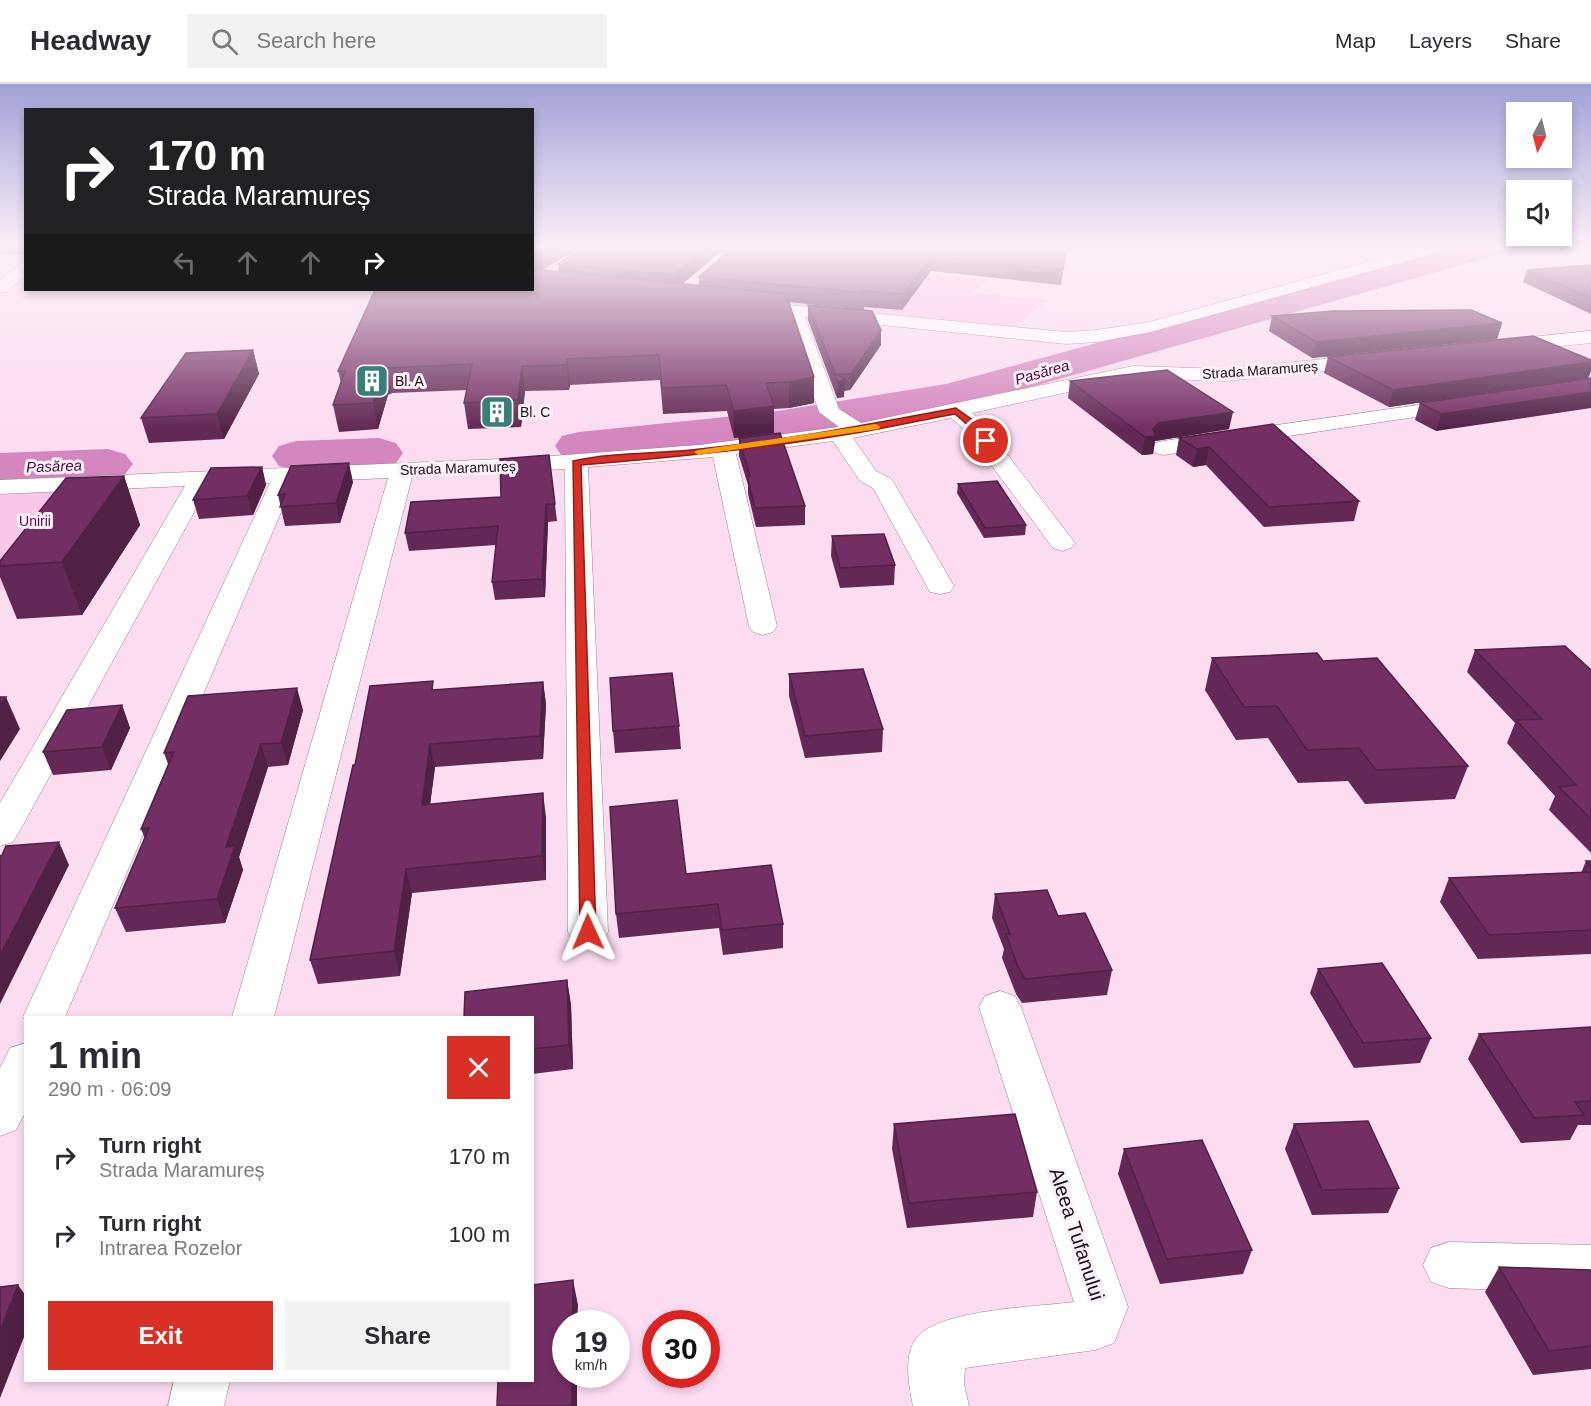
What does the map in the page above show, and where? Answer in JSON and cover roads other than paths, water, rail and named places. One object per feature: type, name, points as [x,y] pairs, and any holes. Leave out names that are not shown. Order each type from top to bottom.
[{"type":"street","points":[[761,307],[1066,338],[1097,336],[1150,327],[1224,307]]},
{"type":"street","points":[[797,319],[842,425],[868,476],[882,483],[940,586]]},
{"type":"street","points":[[1485,348],[1591,337]]},
{"type":"street","points":[[1066,338],[1113,361]]},
{"type":"street","name":"Strada Maramureș","points":[[0,487],[576,463],[723,449],[842,425],[956,411],[1113,361],[1206,375],[1391,358]]},
{"type":"street","points":[[1163,448],[1487,401]]},
{"type":"street","points":[[956,411],[973,425],[1062,543]]},
{"type":"street","points":[[723,449],[763,626]]},
{"type":"street","points":[[576,463],[588,932]]},
{"type":"street","points":[[253,1016],[402,470]]},
{"type":"street","points":[[44,1016],[285,475]]},
{"type":"street","points":[[0,834],[201,478]]},
{"type":"street","name":"Aleea Tufanului","points":[[941,1406],[936,1384],[937,1355],[954,1342],[1095,1325],[1102,1307],[1000,1007]]},
{"type":"street","points":[[0,1117],[24,1064]]},
{"type":"street","points":[[1449,1265],[1591,1269]]},
{"type":"street","points":[[196,1406],[202,1382]]},
{"type":"waterway","name":"Pasărea","points":[[579,446],[765,427],[950,397],[1274,307]]},
{"type":"waterway","name":"Pasărea","points":[[296,456],[379,453]]},
{"type":"waterway","name":"Pasărea","points":[[0,468],[108,464]]},
{"type":"place","name":"Bl. A","points":[[372,381]]},
{"type":"place","name":"Bl. C","points":[[497,412]]},
{"type":"park label","name":"Unirii","points":[[35,521]]}]
